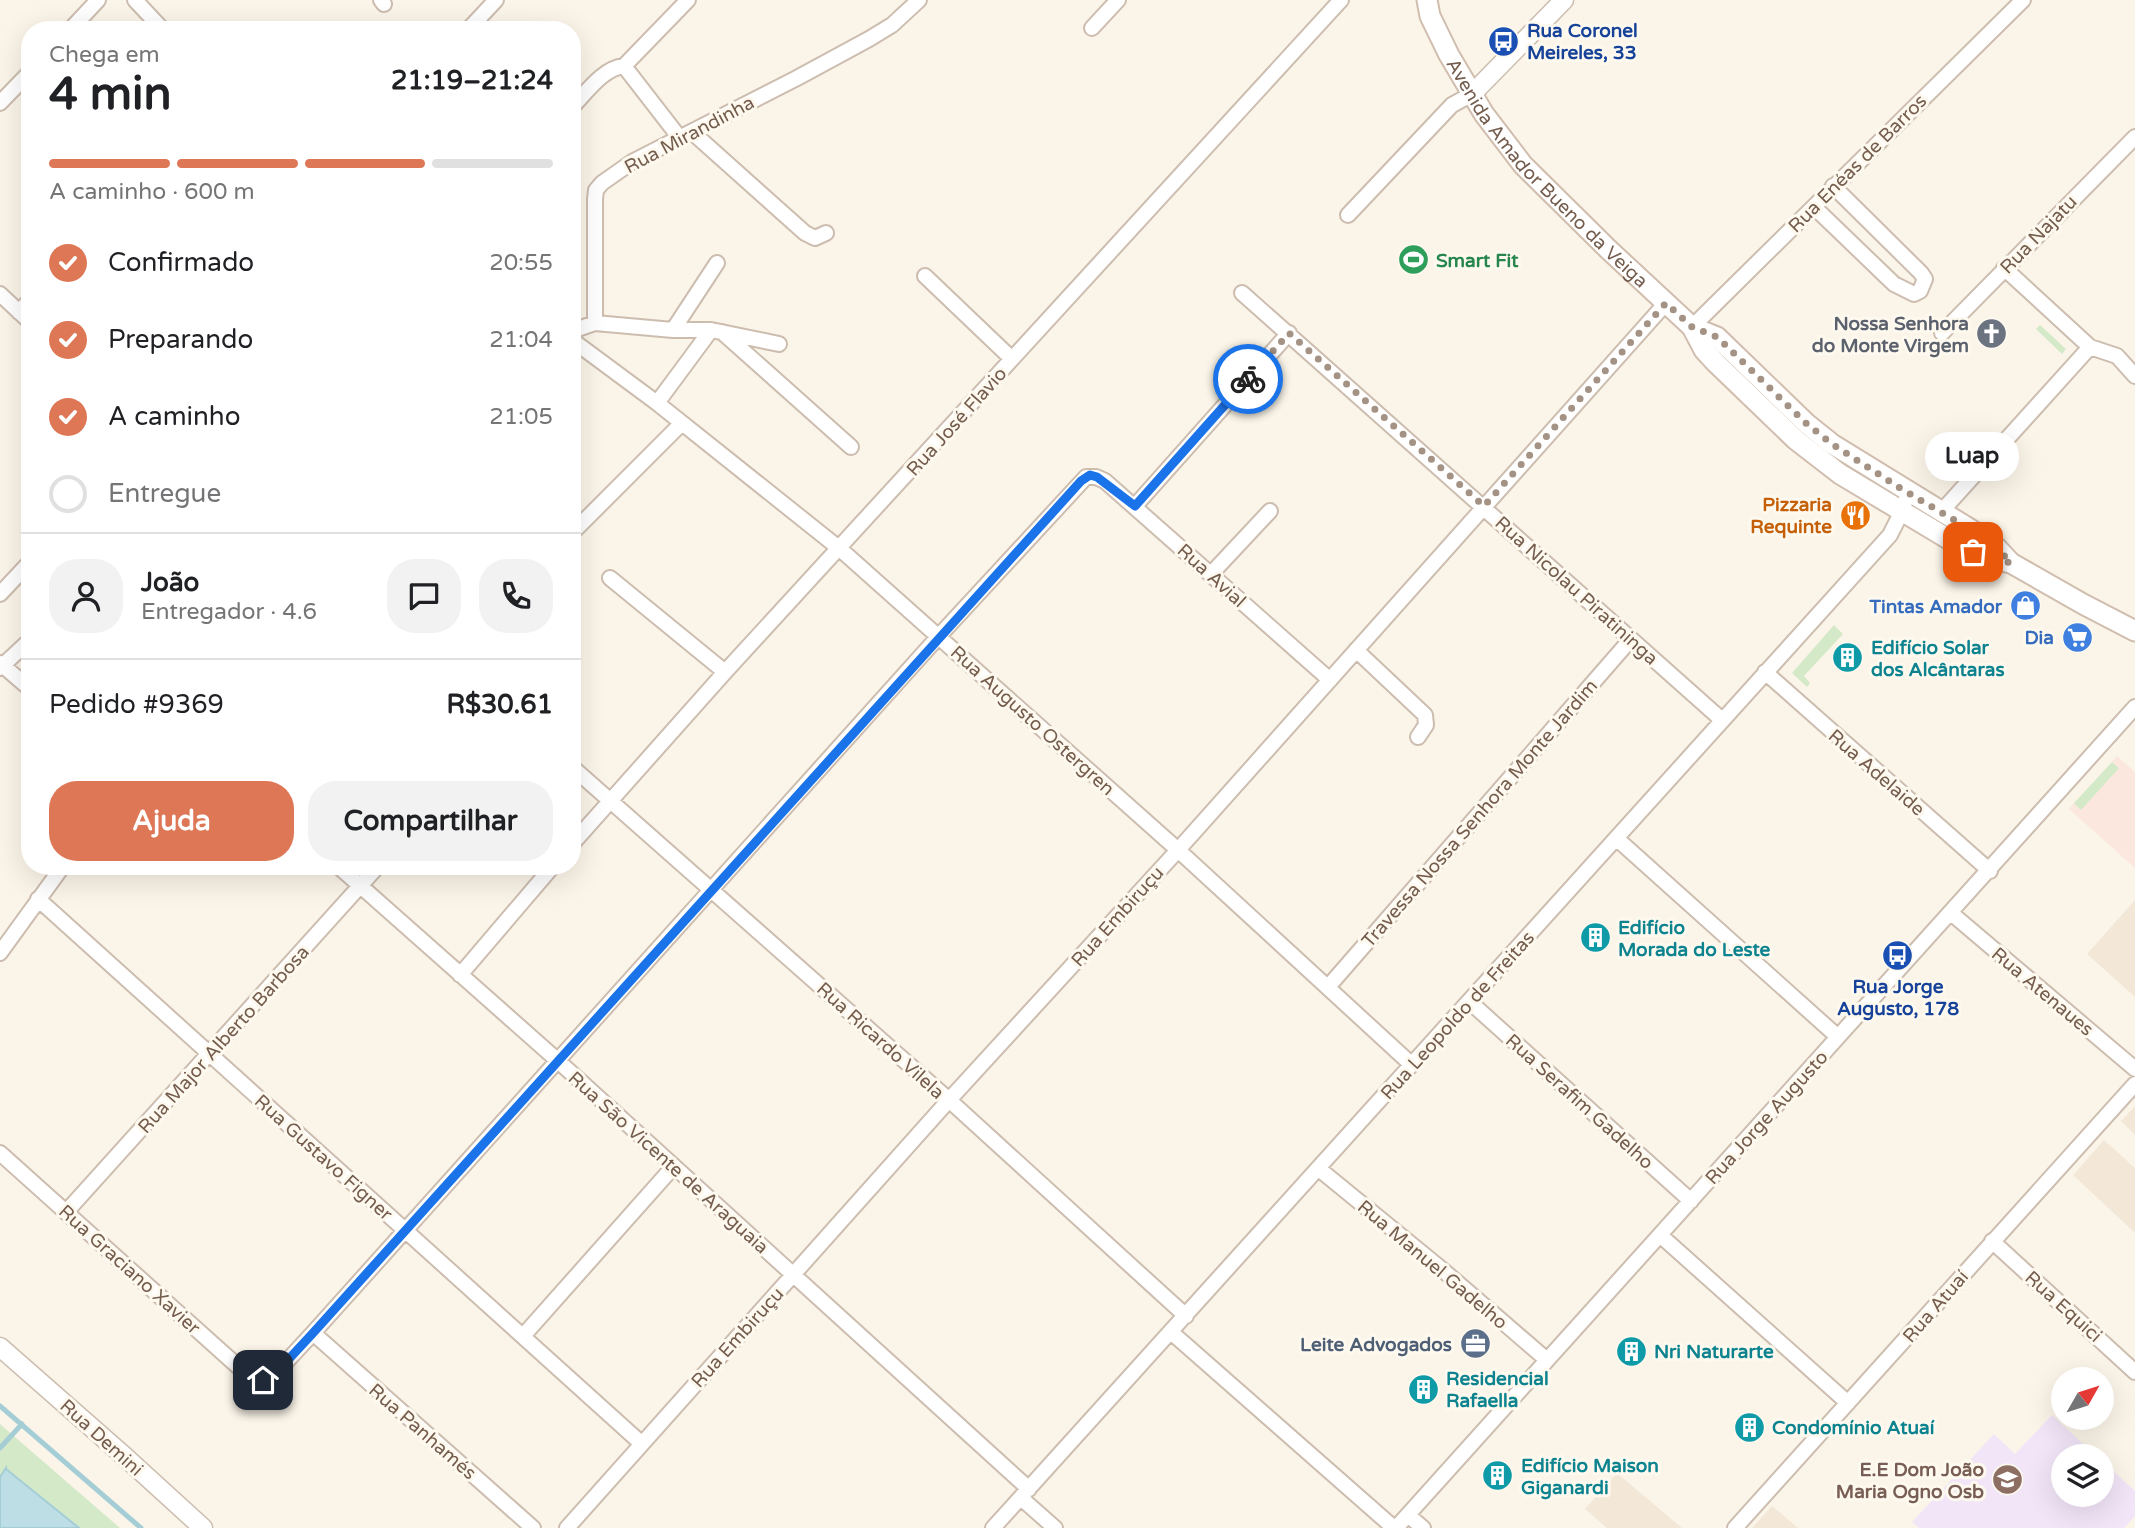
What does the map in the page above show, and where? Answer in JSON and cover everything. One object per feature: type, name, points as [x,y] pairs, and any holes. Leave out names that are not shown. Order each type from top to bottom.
[{"type":"main road","name":"Avenida Amador Bueno da Veiga","points":[[1427,0],[1430,16],[1472,94],[1523,165],[1692,327],[1704,350],[1796,440],[1840,474],[1905,502],[1941,512],[1983,537],[2011,563]]},
{"type":"main road","name":"Avenida Amador Bueno da Veiga","points":[[1905,502],[1973,552],[2011,563],[2135,631]]},
{"type":"street","points":[[78,21],[98,0]]},
{"type":"street","points":[[135,0],[155,21]]},
{"type":"street","points":[[476,21],[496,0]]},
{"type":"street","points":[[581,98],[613,68],[624,66],[688,0]]},
{"type":"street","name":"Rua Mirandinha","points":[[595,323],[596,190],[609,177],[632,162],[892,25],[919,0]]},
{"type":"street","points":[[1092,29],[1113,6],[1096,0]]},
{"type":"street","name":"Rua José Flavio","points":[[581,834],[725,672],[1341,0]]},
{"type":"street","points":[[1348,215],[1452,105],[1472,94],[1564,0]]},
{"type":"street","name":"Rua Enéas de Barros","points":[[1692,327],[2023,0]]},
{"type":"street","points":[[624,66],[686,135],[811,237],[818,238],[826,233]]},
{"type":"street","points":[[0,103],[21,81]]},
{"type":"street","name":"Rua Najatu","points":[[1942,333],[2135,137]]},
{"type":"street","points":[[1814,207],[1894,284],[1914,294],[1920,291],[1925,279],[1921,274],[1833,186]]},
{"type":"street","points":[[673,330],[718,264]]},
{"type":"street","points":[[2004,268],[2090,347],[2117,356],[2135,376]]},
{"type":"street","points":[[925,276],[1012,359]]},
{"type":"street","name":"Rua Nicolau Piratininga","points":[[1242,293],[1722,720]]},
{"type":"street","points":[[0,294],[21,314]]},
{"type":"street","name":"Rua Embiruçu","points":[[567,1528],[1666,303]]},
{"type":"street","points":[[581,328],[595,323],[717,331],[779,344]]},
{"type":"street","points":[[657,403],[717,331]]},
{"type":"street","points":[[717,331],[851,447]]},
{"type":"street","points":[[1135,506],[1289,333]]},
{"type":"street","name":"Rua Augusto Ostergren","points":[[581,347],[657,403],[840,549],[1178,850],[1412,1065]]},
{"type":"street","points":[[1941,512],[2090,347]]},
{"type":"street","points":[[581,524],[682,423]]},
{"type":"street","name":"Rua Avial","points":[[939,636],[1081,481],[1090,475],[1105,481],[1135,506],[1330,680]]},
{"type":"street","name":"Rua Leopoldo de Freitas","points":[[993,1528],[1890,534],[1905,502]]},
{"type":"street","points":[[1211,574],[1270,511]]},
{"type":"street","points":[[0,594],[21,572]]},
{"type":"street","points":[[610,578],[725,672]]},
{"type":"street","points":[[313,1333],[939,636]]},
{"type":"street","name":"Travessa Nossa Senhora Monte Jardim","points":[[1328,987],[1631,639]]},
{"type":"street","points":[[21,648],[1,666],[21,682]]},
{"type":"street","points":[[1356,650],[1425,715],[1426,725],[1418,737]]},
{"type":"street","name":"Rua Adelaide","points":[[1765,672],[1990,871]]},
{"type":"street","name":"Rua Jorge Augusto","points":[[1395,1528],[1990,871],[2135,706]]},
{"type":"street","name":"Rua Ricardo Vilela","points":[[581,775],[949,1100],[1186,1316]]},
{"type":"street","points":[[1616,838],[1838,1037]]},
{"type":"street","points":[[0,953],[56,875]]},
{"type":"street","name":"Rua São Vicente de Araguaia","points":[[348,875],[793,1274],[1025,1494],[1055,1528]]},
{"type":"street","name":"Rua Major Alberto Barbosa","points":[[66,1212],[370,875]]},
{"type":"street","points":[[460,975],[545,875]]},
{"type":"street","name":"Rua Gustavo Figner","points":[[37,899],[642,1444]]},
{"type":"street","name":"Rua Atenaues","points":[[1951,913],[2135,1069]]},
{"type":"street","name":"Rua Serafim Gadelho","points":[[1470,1002],[1691,1201]]},
{"type":"street","name":"Rua Atuaí","points":[[1735,1528],[2135,1084]]},
{"type":"street","name":"Rua Graciano Xavier","points":[[0,1153],[243,1371],[263,1380],[274,1375],[313,1333]]},
{"type":"street","points":[[523,1336],[674,1166]]},
{"type":"street","name":"Rua Manuel Gadelho","points":[[1319,1169],[1547,1360]]},
{"type":"street","points":[[1660,1235],[1848,1403]]},
{"type":"street","name":"Rua Equici","points":[[1992,1241],[2135,1372]]},
{"type":"street","points":[[1171,1332],[1395,1528]]},
{"type":"street","name":"Rua Panhamés","points":[[313,1333],[533,1528]]},
{"type":"street","name":"Rua Demini","points":[[0,1347],[202,1528]]},
{"type":"street","points":[[1408,1515],[1423,1528]]},
{"type":"shaded area","points":[[2117,756],[2135,772],[2135,868],[2069,809],[2074,803],[2081,809],[2119,767],[2112,762]]},
{"type":"shaded area","points":[[2135,900],[2135,997],[2087,954]]},
{"type":"shaded area","points":[[2135,1106],[2135,1135],[2121,1121]]},
{"type":"shaded area","points":[[2104,1140],[2135,1168],[2135,1233],[2073,1175]]},
{"type":"shaded area","name":"E.E Dom João Maria Ogno Osb","points":[[2051,1416],[2051,1430],[2068,1430],[2083,1444],[2051,1444],[2051,1507],[2114,1507],[2114,1472],[2135,1491],[2135,1516],[2124,1528],[1919,1528],[1912,1522],[1994,1434],[2015,1454]]},
{"type":"shaded area","points":[[1617,1473],[1682,1528],[1607,1528],[1585,1509]]},
{"type":"shaded area","points":[[1772,1506],[1789,1520],[1798,1528],[1752,1528]]},
{"type":"green space","points":[[2040,325],[2066,349],[2062,354],[2036,329]]},
{"type":"green space","points":[[1834,625],[1843,634],[1804,676],[1810,683],[1807,687],[1792,673]]},
{"type":"green space","points":[[2112,762],[2119,768],[2081,810],[2074,803]]},
{"type":"green space","points":[[0,1424],[120,1528],[79,1528],[7,1469],[0,1477]]},
{"type":"water","points":[[6,1468],[79,1528],[0,1528],[0,1477]]},
{"type":"waterway","points":[[0,1406],[141,1528]]},
{"type":"waterway","points":[[0,1448],[22,1424]]},
{"type":"way so far","points":[[1248,379],[1289,333],[1484,506],[1666,303],[1692,327],[1717,337],[1807,424],[1832,444],[1983,537],[2011,563],[1973,552]]},
{"type":"place","name":"Rua Coronel Meireles, 33","points":[[1504,41]]},
{"type":"place","name":"Smart Fit","points":[[1413,260]]},
{"type":"place","name":"Nossa Senhora do Monte Virgem","points":[[1992,334]]},
{"type":"place","name":"Pizzaria Requinte","points":[[1855,515]]},
{"type":"place","name":"Luap","points":[[1973,552]]},
{"type":"place","name":"Tintas Amador","points":[[2025,606]]},
{"type":"place","name":"Dia","points":[[2077,637]]},
{"type":"place","name":"Edifício Solar dos Alcântaras","points":[[1848,658]]},
{"type":"place","name":"Edifício Morada do Leste","points":[[1595,938]]},
{"type":"place","name":"Rua Jorge Augusto, 178","points":[[1898,955]]},
{"type":"place","name":"Leite Advogados","points":[[1475,1344]]},
{"type":"place","name":"Nri Naturarte","points":[[1631,1351]]},
{"type":"place","name":"Residencial Rafaella","points":[[1423,1389]]},
{"type":"place","name":"Condomínio Atuaí","points":[[1749,1427]]},
{"type":"place","name":"Edifício Maison Giganardi","points":[[1498,1476]]},
{"type":"place","name":"E.E Dom João Maria Ogno Osb","points":[[2007,1480]]},
{"type":"route","points":[[263,1380],[274,1375],[313,1333],[1081,481],[1090,475],[1097,477],[1135,506],[1248,379]]}]
